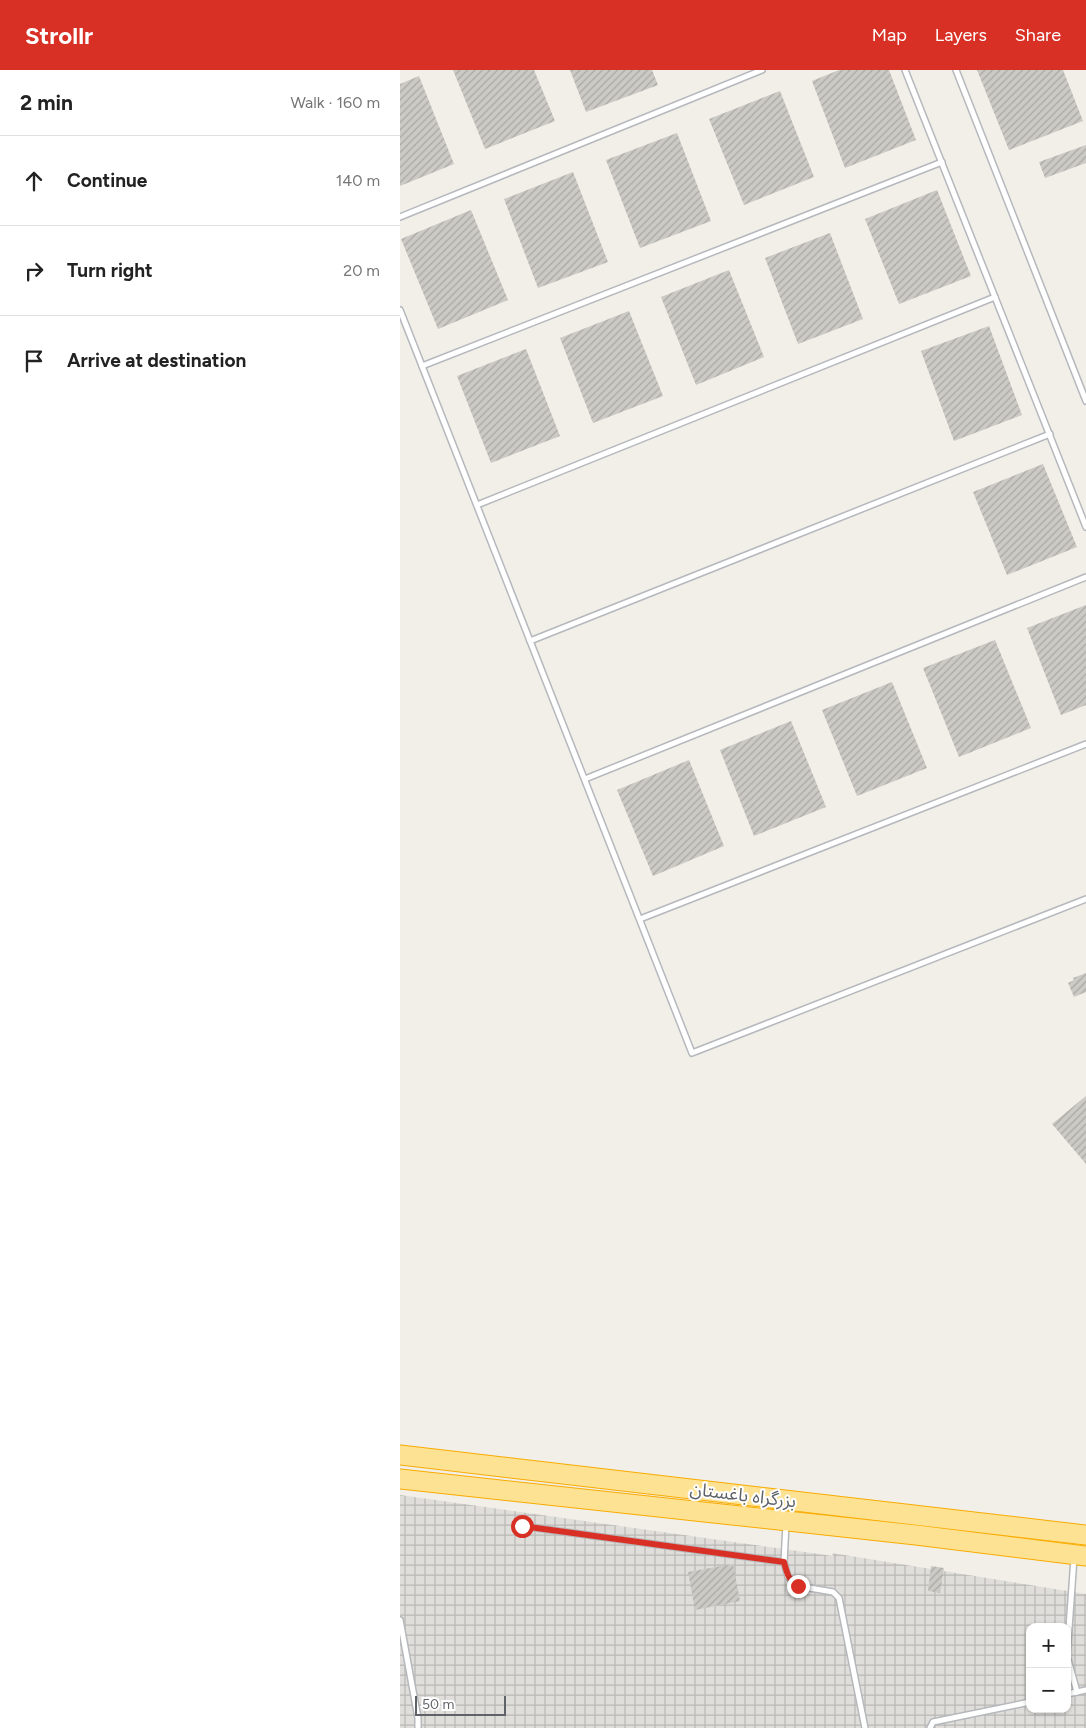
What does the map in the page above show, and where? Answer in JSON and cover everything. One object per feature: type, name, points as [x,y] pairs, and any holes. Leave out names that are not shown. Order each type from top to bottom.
[{"type":"highway","name":"بزرگراه باغستان","points":[[400,1455],[1086,1535]]},
{"type":"highway","name":"بزرگراه باغستان","points":[[400,1479],[1080,1555]]},
{"type":"lane","points":[[400,217],[762,70]]},
{"type":"lane","points":[[905,70],[1086,527]]},
{"type":"lane","points":[[956,70],[1086,401]]},
{"type":"lane","points":[[422,366],[942,162]]},
{"type":"lane","points":[[477,505],[995,297]]},
{"type":"lane","points":[[400,310],[692,1053],[1086,899]]},
{"type":"lane","points":[[530,641],[1050,434]]},
{"type":"lane","points":[[584,779],[1086,577]]},
{"type":"lane","points":[[640,919],[1086,744]]},
{"type":"lane","points":[[786,1521],[784,1562],[788,1577],[798,1586],[834,1592],[839,1598],[865,1728]]},
{"type":"lane","points":[[522,1526],[784,1562]]},
{"type":"lane","points":[[1077,1692],[1067,1656],[1080,1555]]},
{"type":"lane","points":[[400,1620],[418,1718],[418,1728]]},
{"type":"lane","points":[[1071,1693],[1086,1690]]},
{"type":"lane","points":[[930,1728],[933,1722],[1026,1703]]},
{"type":"shaded area","points":[[400,1495],[833,1556],[832,1553],[1086,1594],[1086,1728],[400,1728]]},
{"type":"building","points":[[453,70],[534,70],[555,121],[485,149]]},
{"type":"building","points":[[570,70],[652,70],[658,85],[586,112]]},
{"type":"building","points":[[839,70],[889,70],[916,140],[845,168],[812,81]]},
{"type":"building","points":[[977,70],[1063,70],[1083,121],[1009,150]]},
{"type":"building","points":[[419,76],[454,164],[400,186],[400,84]]},
{"type":"building","points":[[780,91],[814,177],[744,205],[709,119]]},
{"type":"building","points":[[677,133],[711,221],[640,248],[606,160]]},
{"type":"building","points":[[1086,145],[1086,163],[1045,178],[1039,162]]},
{"type":"building","points":[[573,172],[608,262],[538,288],[504,199]]},
{"type":"building","points":[[937,190],[971,276],[899,304],[865,219]]},
{"type":"building","points":[[471,210],[508,300],[438,329],[401,239]]},
{"type":"building","points":[[830,233],[863,319],[798,344],[765,258]]},
{"type":"building","points":[[729,270],[764,357],[696,385],[661,297]]},
{"type":"building","points":[[629,311],[663,396],[593,423],[560,338]]},
{"type":"building","points":[[989,326],[1022,415],[954,441],[921,351]]},
{"type":"building","points":[[526,349],[560,436],[491,463],[457,376]]},
{"type":"building","points":[[1043,464],[1077,547],[1007,575],[973,492]]},
{"type":"building","points":[[1086,605],[1086,705],[1061,715],[1027,628]]},
{"type":"building","points":[[995,640],[1031,728],[959,757],[923,668]]},
{"type":"building","points":[[892,682],[927,768],[857,796],[822,710]]},
{"type":"building","points":[[791,721],[826,807],[754,836],[720,750]]},
{"type":"building","points":[[689,760],[724,846],[653,876],[617,790]]},
{"type":"building","points":[[1086,973],[1086,992],[1074,997],[1068,983],[1074,980],[1073,978]]},
{"type":"building","points":[[1086,1096],[1086,1164],[1052,1124]]},
{"type":"building","points":[[733,1564],[740,1601],[695,1610],[688,1572]]},
{"type":"building","points":[[931,1566],[944,1568],[940,1593],[928,1591]]},
{"type":"route","points":[[522,1526],[784,1562],[788,1577],[798,1586]]}]
